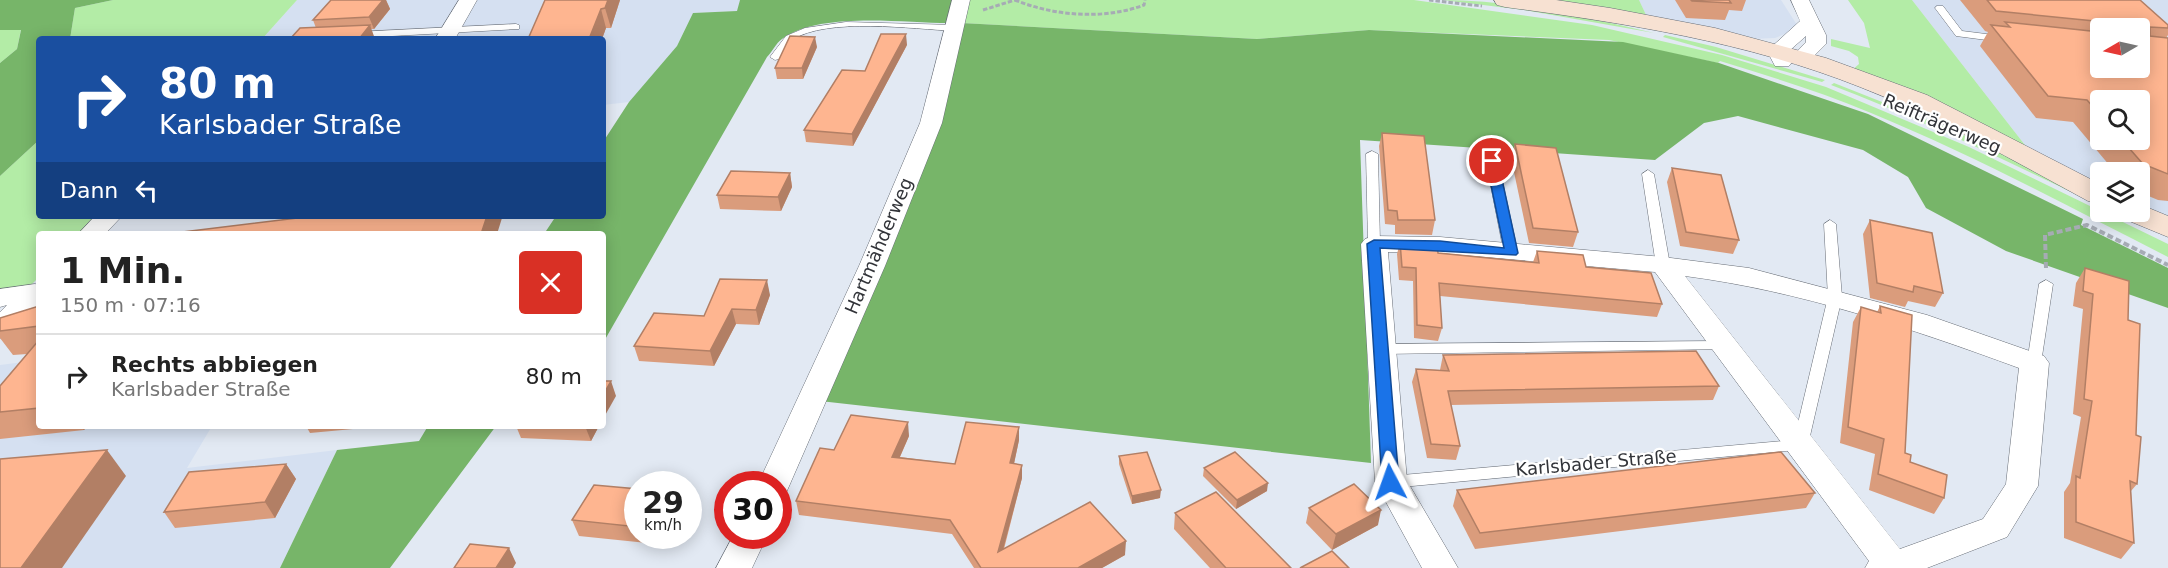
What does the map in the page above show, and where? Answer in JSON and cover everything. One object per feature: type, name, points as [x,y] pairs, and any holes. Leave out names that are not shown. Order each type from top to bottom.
[{"type":"street","points":[[448,35],[468,0]]},
{"type":"street","points":[[1786,57],[1816,44],[1816,34],[1800,0]]},
{"type":"street","name":"Reifträgerweg","points":[[1497,4],[1625,16],[1786,57],[1905,106],[2090,190]]},
{"type":"street","name":"Hartmähderweg","points":[[780,471],[872,266],[931,123],[957,15]]},
{"type":"street","points":[[94,231],[106,219]]},
{"type":"street","points":[[2150,220],[2168,228]]},
{"type":"street","points":[[1440,568],[1390,482],[1374,244],[1440,245],[1663,265],[1749,276],[1835,297],[1917,321],[2034,363],[2022,486],[1995,528],[1888,567],[1801,445],[1722,346],[1663,265]]},
{"type":"street","points":[[0,298],[36,290]]},
{"type":"street","points":[[0,329],[36,291]]},
{"type":"street","points":[[734,568],[744,549]]},
{"type":"lane","points":[[1940,8],[1959,34],[2018,40]]},
{"type":"lane","points":[[775,57],[786,39],[807,30],[957,15]]},
{"type":"lane","points":[[348,36],[448,35],[516,27]]},
{"type":"lane","points":[[1372,154],[1374,244]]},
{"type":"lane","points":[[1492,161],[1511,253]]},
{"type":"lane","points":[[1648,174],[1663,265]]},
{"type":"lane","points":[[1801,445],[1835,297],[1830,224]]},
{"type":"lane","points":[[2034,363],[2046,284]]},
{"type":"lane","points":[[1380,349],[1722,346]]},
{"type":"lane","name":"Karlsbader Straße","points":[[1390,482],[1801,445]]},
{"type":"path","points":[[957,15],[1015,0],[1028,7],[1108,14],[1133,11],[1144,5],[1145,0]]},
{"type":"path","points":[[1429,0],[1497,4]]},
{"type":"path","points":[[2046,284],[2045,234],[2087,225],[2168,265]]},
{"type":"shaded area","points":[[297,0],[740,0],[738,11],[693,13],[677,46],[629,102],[606,105],[606,36],[265,36]]},
{"type":"shaded area","points":[[1639,0],[1781,0],[1799,28],[1775,38],[1751,39],[1647,17]]},
{"type":"shaded area","points":[[1912,0],[2168,0],[2168,219],[2150,210],[2150,162],[2090,162],[2090,182],[2028,149]]},
{"type":"shaded area","points":[[36,360],[36,429],[210,429],[187,468],[337,450],[280,568],[0,568],[0,365]]},
{"type":"green space","points":[[0,0],[113,0],[75,8],[70,36],[36,36],[36,143],[0,176],[0,63],[17,49],[21,30],[0,30]]},
{"type":"green space","points":[[113,0],[297,0],[265,36],[70,36],[75,8]]},
{"type":"green space","points":[[740,0],[956,0],[949,23],[862,20],[839,22],[798,30],[780,41],[767,57],[606,338],[606,231],[546,231],[554,219],[606,219],[606,137],[629,102],[677,46],[693,13],[737,11]]},
{"type":"green space","points":[[967,0],[1414,0],[1592,25],[1722,55],[1826,87],[1969,147],[2090,206],[2090,217],[1947,146],[1834,98],[1720,61],[1718,63],[1609,40],[1369,30],[1257,39],[961,23]]},
{"type":"green space","points":[[1442,0],[1522,6],[1654,33],[1524,10]]},
{"type":"green space","points":[[1543,0],[1639,0],[1647,17]]},
{"type":"green space","points":[[1848,0],[1912,0],[2028,149],[1850,72],[1859,64],[1858,57],[1849,51],[1831,46],[1831,39],[1870,48],[1864,23]]},
{"type":"green space","points":[[961,23],[1257,39],[1369,30],[1623,42],[1719,63],[1868,114],[2083,219],[2081,225],[2168,268],[2168,308],[2006,251],[1926,208],[1908,177],[1863,150],[1738,116],[1704,123],[1655,160],[1360,140],[1371,463],[820,401]]},
{"type":"green space","points":[[21,29],[17,49],[0,63],[0,30]]},
{"type":"green space","points":[[1665,35],[1716,47],[1825,80],[1822,82],[1663,37]]},
{"type":"green space","points":[[1834,83],[1953,130],[2090,197],[2090,201],[1933,127],[1831,85]]},
{"type":"green space","points":[[36,143],[36,219],[94,219],[83,231],[36,231],[36,280],[29,287],[0,292],[0,176]]},
{"type":"green space","points":[[2099,222],[2123,222],[2168,244],[2168,257]]},
{"type":"green space","points":[[426,429],[494,429],[390,568],[280,568],[337,450],[419,441]]},
{"type":"building","points":[[331,0],[383,0],[369,17],[313,20]]},
{"type":"building","points":[[545,0],[608,0],[605,8],[601,9],[590,36],[529,36]]},
{"type":"building","points":[[1729,0],[1731,3],[1692,1]]},
{"type":"building","points":[[1987,0],[2140,0],[2168,25],[2168,28],[2150,27],[2150,18],[2090,18],[2090,21],[1996,11]]},
{"type":"building","points":[[2005,22],[2090,31],[2090,78],[2150,78],[2150,36],[2168,38],[2168,174],[2150,167],[2150,162],[2141,162],[2131,150],[2150,150],[2150,90],[2090,90],[2090,103],[2087,100],[2048,96],[1991,25],[2010,27]]},
{"type":"building","points":[[370,25],[361,36],[293,36],[300,28]]},
{"type":"building","points":[[881,34],[906,34],[852,134],[804,130],[842,70],[865,71]]},
{"type":"building","points":[[790,36],[815,37],[802,68],[775,68]]},
{"type":"building","points":[[1382,133],[1424,136],[1435,220],[1398,220],[1397,211],[1388,210]]},
{"type":"building","points":[[1515,144],[1556,148],[1578,232],[1533,228]]},
{"type":"building","points":[[1672,168],[1721,175],[1739,240],[1686,232]]},
{"type":"building","points":[[731,171],[790,173],[778,197],[717,195]]},
{"type":"building","points":[[289,219],[486,219],[482,231],[191,231]]},
{"type":"building","points":[[1870,220],[1932,233],[1943,293],[1914,286],[1913,292],[1877,283]]},
{"type":"building","points":[[1400,242],[1437,242],[1438,253],[1539,263],[1537,251],[1583,255],[1586,267],[1651,273],[1662,304],[1439,283],[1442,328],[1417,325],[1416,268],[1402,267]]},
{"type":"building","points":[[2085,268],[2129,281],[2128,320],[2140,324],[2136,435],[2141,437],[2137,484],[2130,481],[2134,543],[2076,522],[2076,476],[2080,478],[2092,401],[2084,399],[2093,294],[2083,291]]},
{"type":"building","points":[[720,279],[767,280],[756,310],[732,309],[710,351],[634,346],[654,313],[704,316]]},
{"type":"building","points":[[1880,306],[1912,315],[1905,453],[1911,455],[1910,462],[1947,475],[1944,498],[1878,474],[1884,439],[1848,427],[1861,307],[1881,313]]},
{"type":"building","points":[[36,307],[36,326],[0,331],[0,318]]},
{"type":"building","points":[[36,344],[36,408],[0,412],[0,386]]},
{"type":"building","points":[[1696,351],[1719,386],[1448,391],[1460,446],[1431,444],[1416,369],[1449,371],[1443,355]]},
{"type":"building","points":[[851,415],[908,422],[892,457],[955,464],[966,422],[1019,427],[1010,463],[1022,465],[998,552],[1090,502],[1126,541],[1078,568],[981,568],[950,520],[796,501],[820,448],[834,450]]},
{"type":"building","points":[[107,450],[21,568],[0,568],[0,459]]},
{"type":"building","points":[[1147,452],[1161,490],[1132,496],[1119,456]]},
{"type":"building","points":[[1235,452],[1268,483],[1237,500],[1204,468]]},
{"type":"building","points":[[1781,452],[1815,493],[1480,533],[1457,490]]},
{"type":"building","points":[[286,464],[265,502],[164,512],[189,472]]},
{"type":"building","points":[[1354,484],[1381,510],[1336,534],[1309,508]]},
{"type":"building","points":[[594,485],[624,488],[624,526],[572,520]]},
{"type":"building","points":[[1216,492],[1291,568],[1226,568],[1175,513]]},
{"type":"building","points":[[470,544],[509,548],[496,568],[454,568]]},
{"type":"building","points":[[1332,551],[1349,568],[1300,568]]},
{"type":"route","points":[[1390,482],[1374,244],[1440,245],[1511,253],[1492,161]]}]
